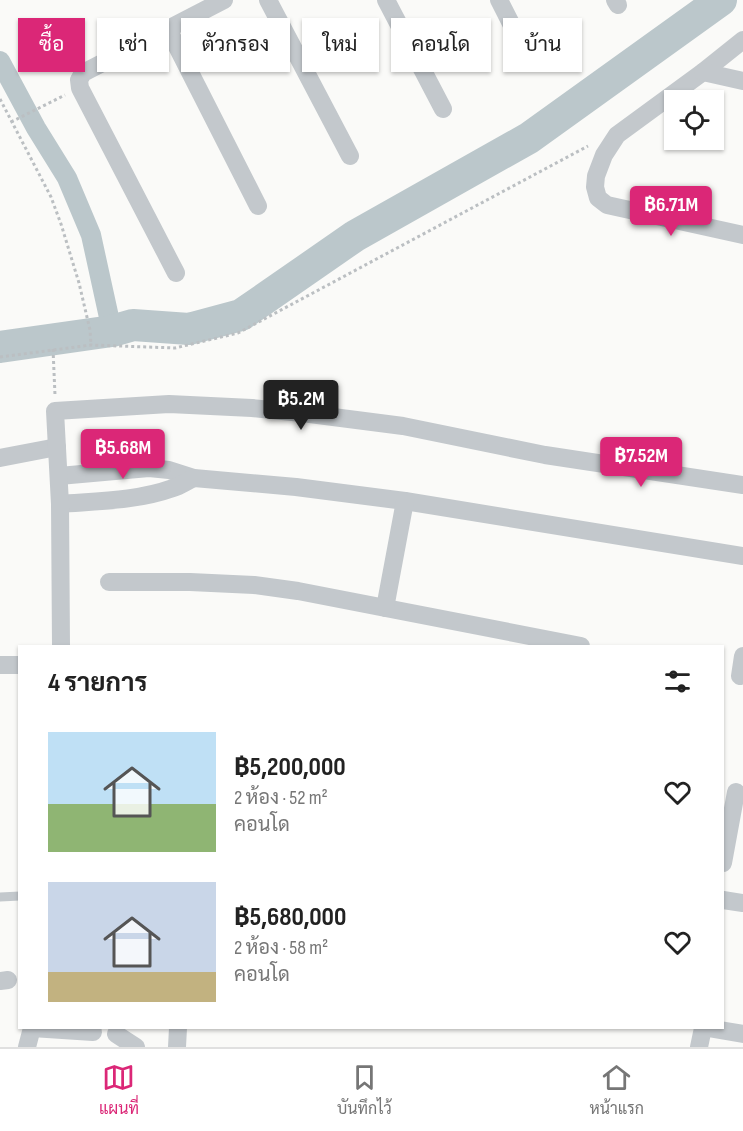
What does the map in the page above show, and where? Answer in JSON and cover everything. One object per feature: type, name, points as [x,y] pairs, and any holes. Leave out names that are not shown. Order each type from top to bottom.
[{"type":"street","points":[[169,28],[224,0]]},
{"type":"street","points":[[268,0],[350,156]]},
{"type":"street","points":[[386,0],[443,109]]},
{"type":"street","points":[[499,0],[508,18]]},
{"type":"street","points":[[169,31],[258,206]]},
{"type":"street","points":[[743,40],[617,135],[604,154],[596,176],[595,187],[598,198],[607,205],[743,235]]},
{"type":"street","points":[[97,66],[83,73],[80,88],[176,273]]},
{"type":"street","points":[[703,72],[743,81]]},
{"type":"street","points":[[62,645],[60,504],[55,411],[169,404],[302,413],[403,426],[545,454],[743,485]]},
{"type":"street","points":[[0,458],[57,447]]},
{"type":"street","points":[[58,476],[149,468],[169,470],[194,478],[296,487],[405,501],[743,556]]},
{"type":"street","points":[[60,504],[122,499],[160,492],[194,478]]},
{"type":"street","points":[[385,608],[405,501]]},
{"type":"street","points":[[109,582],[254,585],[298,591],[576,645]]},
{"type":"street","points":[[735,676],[743,656]]},
{"type":"street","points":[[0,666],[18,665]]},
{"type":"street","points":[[724,857],[734,792]]},
{"type":"street","points":[[724,900],[743,903]]},
{"type":"street","points":[[27,1047],[32,1029]]},
{"type":"street","points":[[47,1029],[93,1032]]},
{"type":"street","points":[[177,1047],[178,1029]]},
{"type":"street","points":[[699,1047],[703,1029]]},
{"type":"street","points":[[714,1029],[743,1034]]},
{"type":"street","points":[[116,1034],[137,1047]]},
{"type":"lane","points":[[0,897],[18,896]]},
{"type":"path","points":[[13,121],[80,88]]},
{"type":"path","points":[[0,99],[51,197],[61,224],[79,283],[90,330],[91,345]]},
{"type":"path","points":[[0,357],[91,345],[175,348],[238,333],[594,143]]},
{"type":"path","points":[[53,349],[55,411]]},
{"type":"waterway","points":[[0,347],[112,331],[133,325],[189,329],[241,315],[355,236],[529,138],[721,0]]},
{"type":"waterway","points":[[0,61],[36,128],[67,178],[91,235],[112,331]]}]
